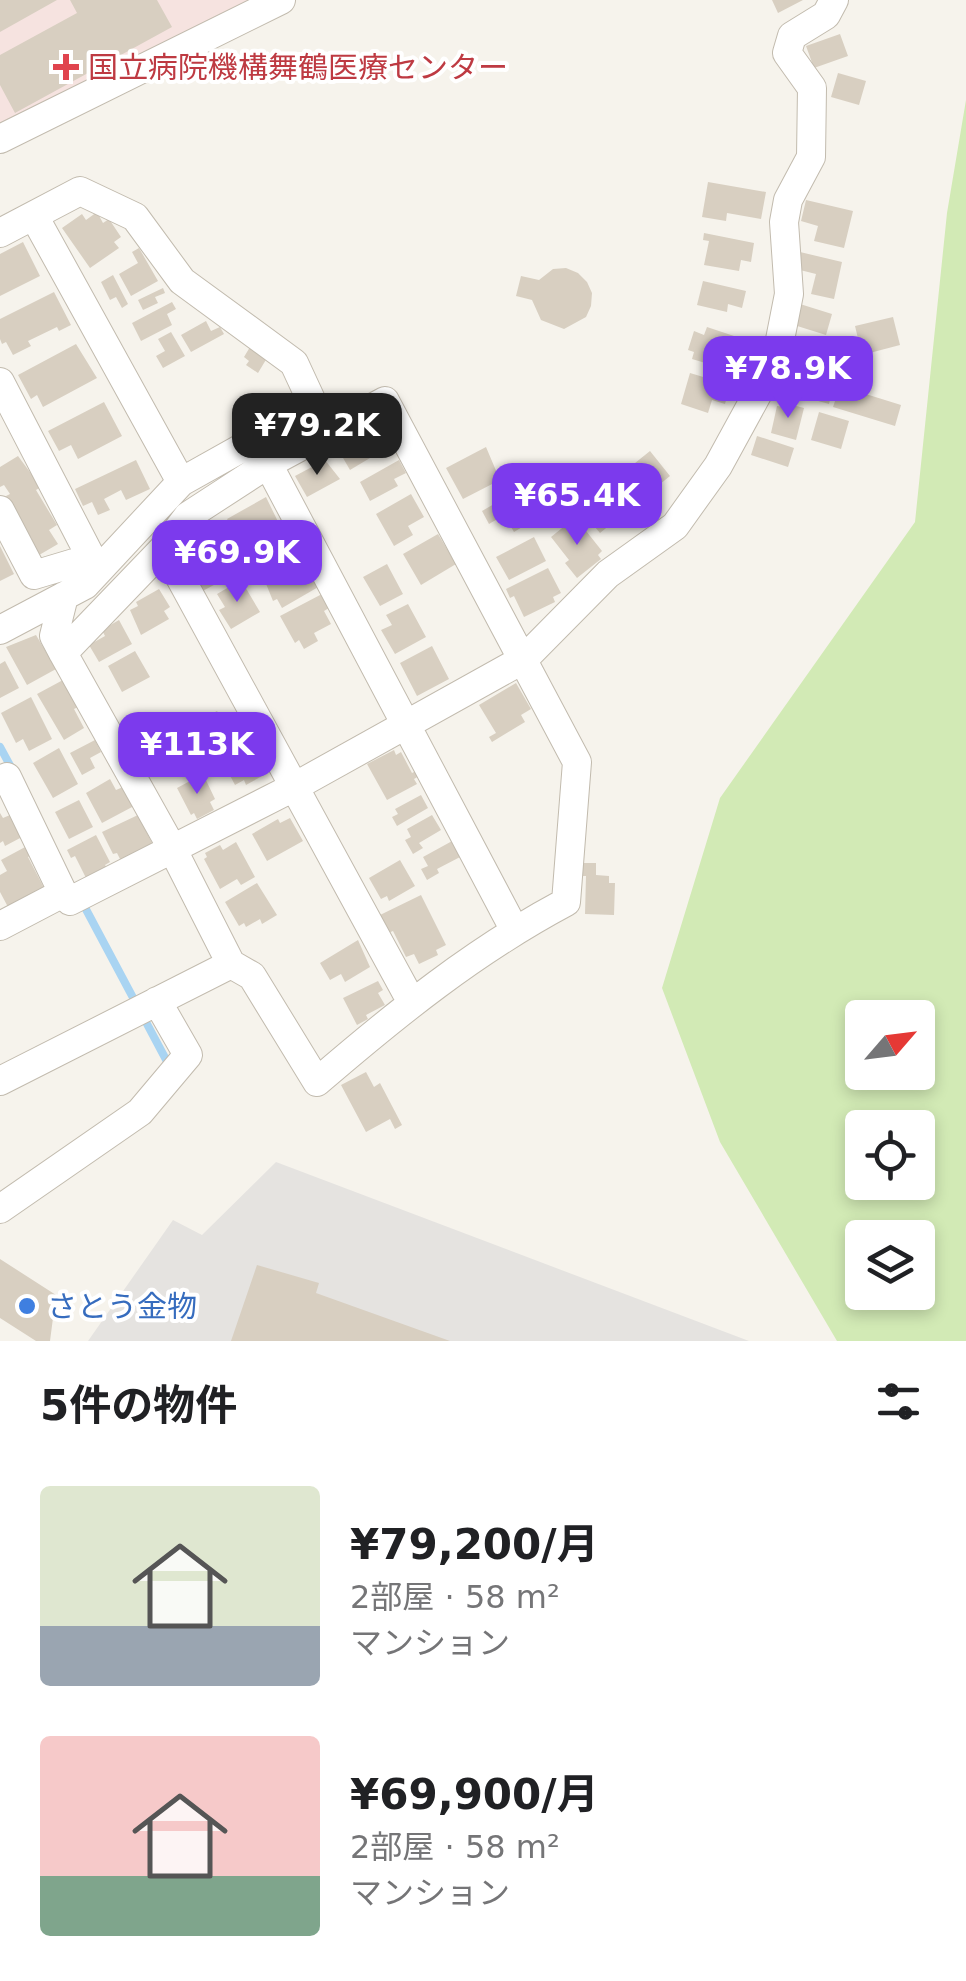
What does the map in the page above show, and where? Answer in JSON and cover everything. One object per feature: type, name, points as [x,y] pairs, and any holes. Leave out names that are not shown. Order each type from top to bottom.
[{"type":"street","points":[[0,139],[281,0]]},
{"type":"street","points":[[2,773],[70,901],[294,786],[524,659],[608,574],[674,526],[718,466],[776,360],[789,294],[784,222],[788,200],[811,157],[812,88],[788,53],[792,36],[826,15],[834,0]]},
{"type":"street","points":[[0,233],[80,192],[135,217],[182,281],[294,363],[314,404],[300,416],[182,482],[83,584],[54,636],[63,653],[172,848],[231,964],[252,976],[317,1082],[411,1001],[514,929],[566,902],[577,762],[385,401],[268,464],[188,516],[164,548],[63,653]]},
{"type":"street","points":[[34,216],[182,482]]},
{"type":"street","points":[[0,382],[83,584]]},
{"type":"street","points":[[268,464],[514,929]]},
{"type":"street","points":[[0,510],[34,575],[74,563],[83,584]]},
{"type":"street","points":[[164,548],[411,1001]]},
{"type":"street","points":[[0,630],[83,584]]},
{"type":"street","points":[[0,926],[63,893]]},
{"type":"street","points":[[0,1080],[231,964]]},
{"type":"street","points":[[0,1209],[140,1112],[188,1055],[157,1001]]},
{"type":"shaded area","name":"国立病院機構舞鶴医療センター","points":[[0,0],[265,0],[0,133]]},
{"type":"shaded area","points":[[276,1162],[749,1341],[88,1341],[173,1220],[202,1235]]},
{"type":"green space","points":[[966,100],[966,1341],[837,1341],[720,1142],[662,988],[720,798],[915,522],[947,213]]},
{"type":"building","points":[[0,0],[57,0],[0,32]]},
{"type":"building","points":[[70,0],[157,0],[172,27],[15,113],[0,85],[0,55],[77,13]]},
{"type":"building","points":[[772,0],[803,0],[778,13]]},
{"type":"building","points":[[840,34],[848,56],[814,68],[806,46]]},
{"type":"building","points":[[838,73],[866,81],[859,105],[831,97]]},
{"type":"building","points":[[708,182],[766,192],[761,219],[727,213],[726,221],[702,217]]},
{"type":"building","points":[[806,200],[853,211],[844,248],[814,241],[818,226],[801,221]]},
{"type":"building","points":[[97,212],[103,223],[109,219],[121,237],[114,242],[119,248],[90,268],[62,228],[82,214],[86,220]]},
{"type":"building","points":[[704,233],[754,243],[751,262],[741,260],[739,271],[704,265],[709,241],[703,240]]},
{"type":"building","points":[[23,242],[40,276],[0,296],[0,254]]},
{"type":"building","points":[[139,248],[158,281],[131,296],[119,274],[138,263],[132,252]]},
{"type":"building","points":[[800,252],[842,262],[834,299],[811,294],[816,274],[796,269]]},
{"type":"building","points":[[566,268],[578,273],[592,293],[586,317],[564,329],[541,320],[532,300],[516,296],[521,276],[539,280],[553,269]]},
{"type":"building","points":[[113,275],[128,304],[122,308],[116,297],[110,300],[101,282]]},
{"type":"building","points":[[703,281],[746,291],[742,308],[728,304],[727,312],[697,305]]},
{"type":"building","points":[[163,288],[165,293],[155,297],[158,303],[143,310],[138,300]]},
{"type":"building","points":[[54,292],[71,325],[59,331],[57,327],[28,341],[31,346],[13,355],[0,339],[0,319]]},
{"type":"building","points":[[784,299],[832,314],[826,335],[778,320]]},
{"type":"building","points":[[172,302],[176,309],[167,314],[172,325],[141,341],[132,323]]},
{"type":"building","points":[[893,317],[900,345],[862,355],[855,326]]},
{"type":"building","points":[[206,321],[211,331],[220,327],[224,334],[191,352],[181,335]]},
{"type":"building","points":[[707,327],[737,337],[728,363],[714,359],[712,365],[692,359],[694,352],[688,350],[694,331],[704,335]]},
{"type":"building","points":[[171,332],[185,356],[163,368],[156,356],[165,351],[158,339]]},
{"type":"building","points":[[76,344],[97,378],[43,407],[37,395],[31,399],[18,375]]},
{"type":"building","points":[[250,347],[267,358],[258,373],[246,365],[249,361],[244,357]]},
{"type":"building","points":[[780,350],[811,358],[810,363],[838,367],[829,404],[811,399],[812,393],[772,383]]},
{"type":"building","points":[[690,373],[730,385],[725,404],[712,400],[708,413],[681,404]]},
{"type":"building","points":[[840,386],[901,405],[895,426],[833,407]]},
{"type":"building","points":[[104,402],[122,436],[78,459],[71,445],[59,451],[48,431]]},
{"type":"building","points":[[785,403],[804,408],[796,440],[771,433],[777,406],[784,407]]},
{"type":"building","points":[[819,412],[849,421],[841,449],[811,440]]},
{"type":"building","points":[[373,430],[385,449],[350,470],[339,451]]},
{"type":"building","points":[[757,436],[794,448],[788,467],[751,455]]},
{"type":"building","points":[[486,447],[500,480],[463,499],[446,468]]},
{"type":"building","points":[[650,451],[670,476],[600,533],[579,508]]},
{"type":"building","points":[[18,456],[41,487],[36,490],[57,525],[49,530],[58,544],[34,558],[26,543],[32,539],[4,497],[10,494],[4,485],[0,487],[0,467]]},
{"type":"building","points":[[136,460],[150,489],[126,500],[121,490],[104,499],[110,510],[98,515],[92,502],[83,506],[75,489]]},
{"type":"building","points":[[325,460],[340,479],[307,497],[295,476]]},
{"type":"building","points":[[399,460],[406,473],[394,479],[398,486],[370,501],[360,482]]},
{"type":"building","points":[[520,489],[537,518],[514,532],[504,515],[489,524],[482,511]]},
{"type":"building","points":[[411,494],[424,517],[408,526],[413,535],[394,546],[376,514]]},
{"type":"building","points":[[266,497],[285,536],[275,542],[280,549],[264,557],[259,549],[253,553],[240,529],[234,532],[227,519]]},
{"type":"building","points":[[572,520],[579,522],[602,551],[598,555],[601,559],[577,578],[551,537]]},
{"type":"building","points":[[214,527],[238,572],[199,593],[196,587],[203,583],[183,544]]},
{"type":"building","points":[[438,534],[456,564],[421,585],[403,554]]},
{"type":"building","points":[[534,537],[546,561],[509,580],[496,557]]},
{"type":"building","points":[[0,546],[14,574],[0,581]]},
{"type":"building","points":[[300,551],[320,586],[282,608],[277,599],[273,601],[260,569]]},
{"type":"building","points":[[387,564],[403,594],[380,606],[363,577]]},
{"type":"building","points":[[548,568],[561,593],[553,597],[555,602],[524,617],[506,589]]},
{"type":"building","points":[[241,580],[260,612],[231,629],[219,610],[225,607],[217,594]]},
{"type":"building","points":[[159,589],[170,607],[164,611],[169,619],[141,635],[130,610]]},
{"type":"building","points":[[322,594],[331,624],[314,633],[318,641],[304,649],[299,640],[295,643],[280,616]]},
{"type":"building","points":[[408,604],[426,637],[395,654],[381,630],[392,625],[386,615]]},
{"type":"building","points":[[119,620],[132,644],[99,662],[89,645],[105,636],[102,630]]},
{"type":"building","points":[[36,635],[56,669],[27,685],[6,647]]},
{"type":"building","points":[[432,646],[449,679],[417,696],[400,663]]},
{"type":"building","points":[[135,651],[150,677],[122,692],[108,666]]},
{"type":"building","points":[[5,661],[19,688],[0,698],[0,664]]},
{"type":"building","points":[[63,680],[84,728],[64,740],[37,694]]},
{"type":"building","points":[[516,683],[531,709],[521,715],[525,722],[492,742],[489,737],[496,733],[479,705]]},
{"type":"building","points":[[31,697],[52,739],[29,751],[23,739],[16,743],[1,713]]},
{"type":"building","points":[[217,711],[221,717],[228,712],[241,735],[208,753],[193,724]]},
{"type":"building","points":[[95,740],[101,752],[90,758],[95,768],[82,775],[70,753]]},
{"type":"building","points":[[246,747],[262,776],[246,785],[244,780],[235,785],[222,760]]},
{"type":"building","points":[[59,748],[78,784],[53,798],[33,763]]},
{"type":"building","points":[[394,750],[396,755],[401,752],[412,773],[416,771],[419,776],[414,779],[417,784],[387,800],[367,764]]},
{"type":"building","points":[[203,774],[215,799],[210,802],[214,810],[197,819],[177,788]]},
{"type":"building","points":[[110,779],[116,790],[123,787],[134,806],[102,823],[86,793]]},
{"type":"building","points":[[421,795],[428,808],[397,826],[392,817],[398,814],[395,809]]},
{"type":"building","points":[[79,800],[93,827],[69,839],[55,812]]},
{"type":"building","points":[[0,813],[3,818],[10,815],[22,837],[5,846],[3,841],[0,843]]},
{"type":"building","points":[[138,815],[153,845],[121,861],[102,832]]},
{"type":"building","points":[[432,815],[441,830],[419,843],[423,848],[413,854],[405,840],[411,837],[407,829]]},
{"type":"building","points":[[290,818],[303,841],[267,861],[252,834],[278,819],[280,823]]},
{"type":"building","points":[[96,835],[110,862],[105,865],[107,868],[86,878],[75,856],[71,858],[67,850]]},
{"type":"building","points":[[454,840],[462,856],[437,869],[439,873],[427,880],[421,869],[428,866],[423,857]]},
{"type":"building","points":[[236,842],[255,877],[241,885],[237,879],[220,889],[204,859],[205,853],[220,845],[223,850]]},
{"type":"building","points":[[27,846],[31,855],[28,857],[44,888],[8,907],[0,892],[0,875],[7,871],[1,860]]},
{"type":"building","points":[[400,860],[415,886],[389,901],[387,896],[381,899],[369,878]]},
{"type":"building","points":[[579,863],[596,863],[596,875],[609,876],[609,883],[615,883],[614,915],[585,914],[586,876],[579,876]]},
{"type":"building","points":[[257,883],[277,915],[262,924],[260,919],[246,927],[244,923],[239,926],[225,902]]},
{"type":"building","points":[[421,895],[446,945],[436,950],[438,955],[419,964],[414,954],[406,957],[380,915]]},
{"type":"building","points":[[358,940],[370,967],[345,982],[341,974],[330,980],[320,963]]},
{"type":"building","points":[[378,981],[383,990],[378,993],[385,1005],[357,1025],[343,998]]},
{"type":"building","points":[[366,1072],[374,1087],[380,1083],[402,1125],[395,1129],[390,1119],[366,1132],[341,1085]]},
{"type":"building","name":"さとう金物","points":[[0,1259],[56,1295],[50,1341],[36,1341],[0,1318]]},
{"type":"building","points":[[257,1265],[319,1283],[316,1293],[450,1341],[231,1341]]},
{"type":"waterway","points":[[0,747],[12,769]]},
{"type":"waterway","points":[[81,900],[171,1069]]},
{"type":"place","name":"国立病院機構舞鶴医療センター","points":[[66,67]]},
{"type":"place","name":"さとう金物","points":[[27,1306]]}]
